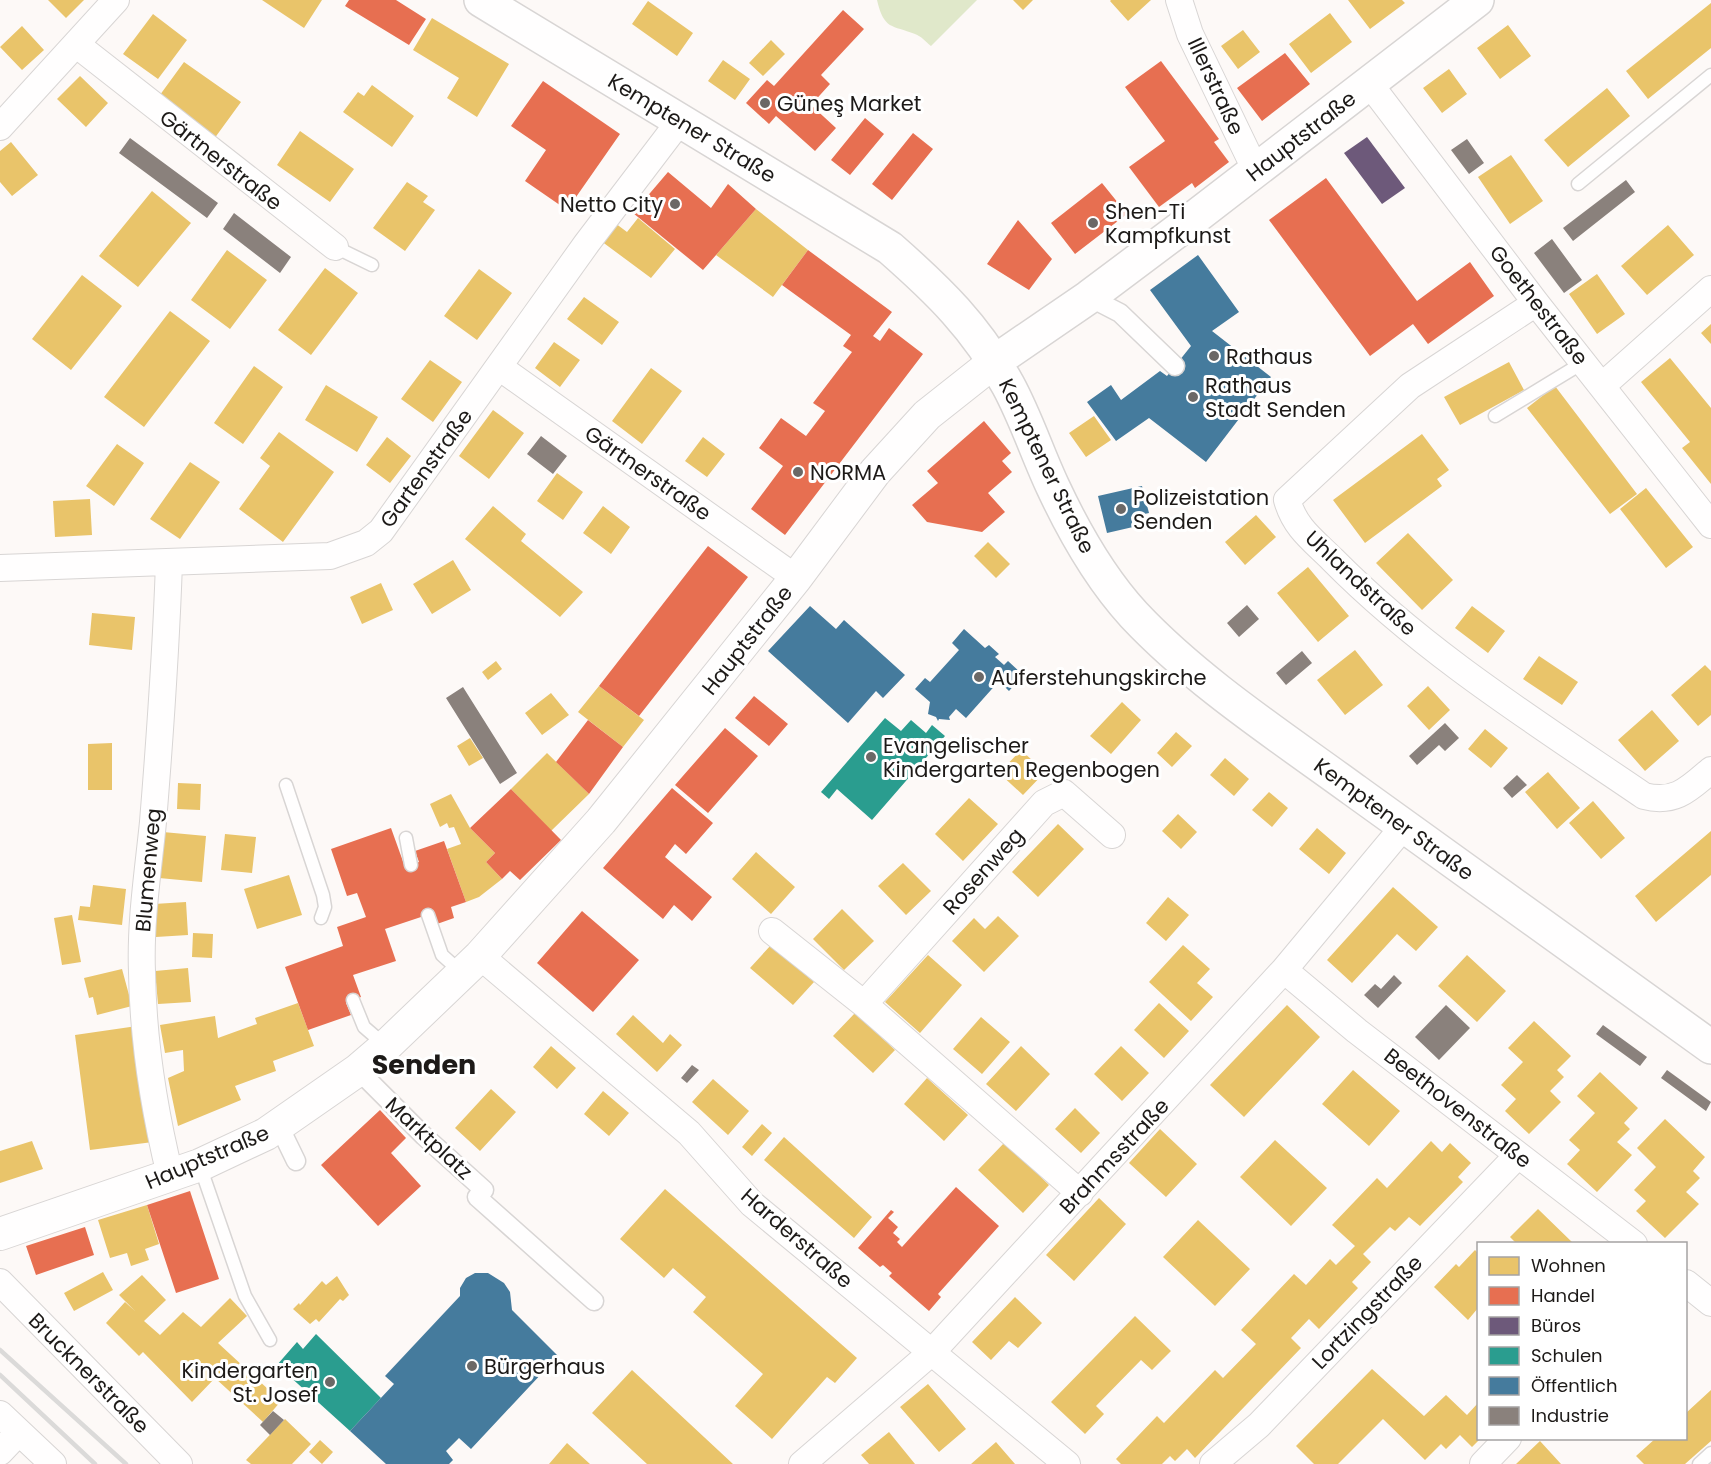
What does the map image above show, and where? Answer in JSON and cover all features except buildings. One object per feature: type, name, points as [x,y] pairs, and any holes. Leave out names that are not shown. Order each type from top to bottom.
[{"type":"main road","name":"Kemptener Straße","points":[[481,0],[890,248],[942,294],[964,318],[994,362],[1018,405],[1052,486],[1078,537],[1110,586],[1134,615],[1172,651],[1254,717],[1711,1047]]},
{"type":"main road","name":"Hauptstraße","points":[[994,362],[1089,297],[1477,0]]},
{"type":"street","points":[[0,127],[116,0]]},
{"type":"street","name":"Illerstraße","points":[[1179,0],[1190,34],[1256,171]]},
{"type":"street","name":"Gärtnerstraße","points":[[77,45],[335,247]]},
{"type":"street","name":"Goethestraße","points":[[1370,83],[1536,303],[1603,385],[1711,525]]},
{"type":"street","name":"Gartenstraße","points":[[0,568],[330,556],[366,543],[381,531],[587,243],[679,122]]},
{"type":"street","points":[[1603,385],[1711,289]]},
{"type":"street","points":[[1089,297],[1120,314],[1175,366]]},
{"type":"street","name":"Uhlandstraße","points":[[1536,303],[1410,386],[1287,500],[1292,519],[1365,593],[1467,675],[1644,796],[1659,800],[1686,792],[1711,770]]},
{"type":"street","name":"Hauptstraße","points":[[0,1234],[200,1165],[279,1126],[358,1070],[386,1046],[472,965],[613,807],[796,578],[875,472],[927,415],[994,362]]},
{"type":"street","name":"Gärtnerstraße","points":[[499,367],[796,578]]},
{"type":"street","name":"Blumenweg","points":[[169,563],[165,658],[151,846],[144,899],[141,972],[149,1073],[170,1175]]},
{"type":"street","name":"Rosenweg","points":[[864,1004],[1044,803],[1064,793],[1112,835]]},
{"type":"street","name":"Brahmsstraße","points":[[802,1464],[932,1352],[1284,970],[1404,826]]},
{"type":"street","points":[[772,931],[864,1004],[1080,1193]]},
{"type":"street","name":"Harderstraße","points":[[472,965],[689,1133],[752,1204],[1067,1464]]},
{"type":"street","name":"Beethovenstraße","points":[[1284,970],[1357,1031],[1631,1242]]},
{"type":"street","name":"Marktplatz","points":[[358,1070],[424,1136],[484,1190],[477,1197],[594,1301]]},
{"type":"street","points":[[279,1126],[296,1161]]},
{"type":"street","name":"Lortzingstraße","points":[[1213,1464],[1259,1425],[1518,1155]]},
{"type":"street","name":"Brucknerstraße","points":[[0,1282],[179,1464]]},
{"type":"street","points":[[1687,1284],[1711,1303]]},
{"type":"street","points":[[0,1414],[53,1464]]},
{"type":"street","points":[[0,1452],[18,1432]]},
{"type":"street","points":[[1483,1464],[1506,1440]]},
{"type":"lane","points":[[1578,184],[1711,75]]},
{"type":"lane","name":"Gärtnerstraße","points":[[335,247],[372,265]]},
{"type":"lane","points":[[1496,416],[1584,362]]},
{"type":"lane","points":[[286,785],[323,895],[325,907],[321,918]]},
{"type":"lane","points":[[406,838],[411,865]]},
{"type":"lane","points":[[428,915],[442,955],[472,965]]},
{"type":"lane","points":[[353,1000],[364,1027],[386,1046]]},
{"type":"lane","points":[[200,1165],[245,1296],[270,1340]]},
{"type":"lane","points":[[1699,1464],[1711,1453]]},
{"type":"green space","points":[[877,0],[977,0],[931,46],[917,35],[886,22]]},
{"type":"railway","points":[[0,1350],[126,1464]]},
{"type":"railway","points":[[0,1375],[95,1464]]},
{"type":"place","name":"Güneş Market","points":[[765,103]]},
{"type":"place","name":"Netto City","points":[[675,204]]},
{"type":"place","name":"Shen-Ti Kampfkunst","points":[[1093,223]]},
{"type":"place","name":"Rathaus","points":[[1214,356]]},
{"type":"place","name":"Rathaus Stadt Senden","points":[[1193,397]]},
{"type":"place","name":"NORMA","points":[[798,472]]},
{"type":"place","name":"Polizeistation Senden","points":[[1121,509]]},
{"type":"place","name":"Auferstehungskirche","points":[[979,677]]},
{"type":"place","name":"Evangelischer Kindergarten Regenbogen","points":[[871,757]]},
{"type":"place","name":"Bürgerhaus","points":[[472,1366]]},
{"type":"place","name":"Kindergarten St. Josef","points":[[330,1382]]},
{"type":"district","name":"Senden","points":[[424,1064]]}]
